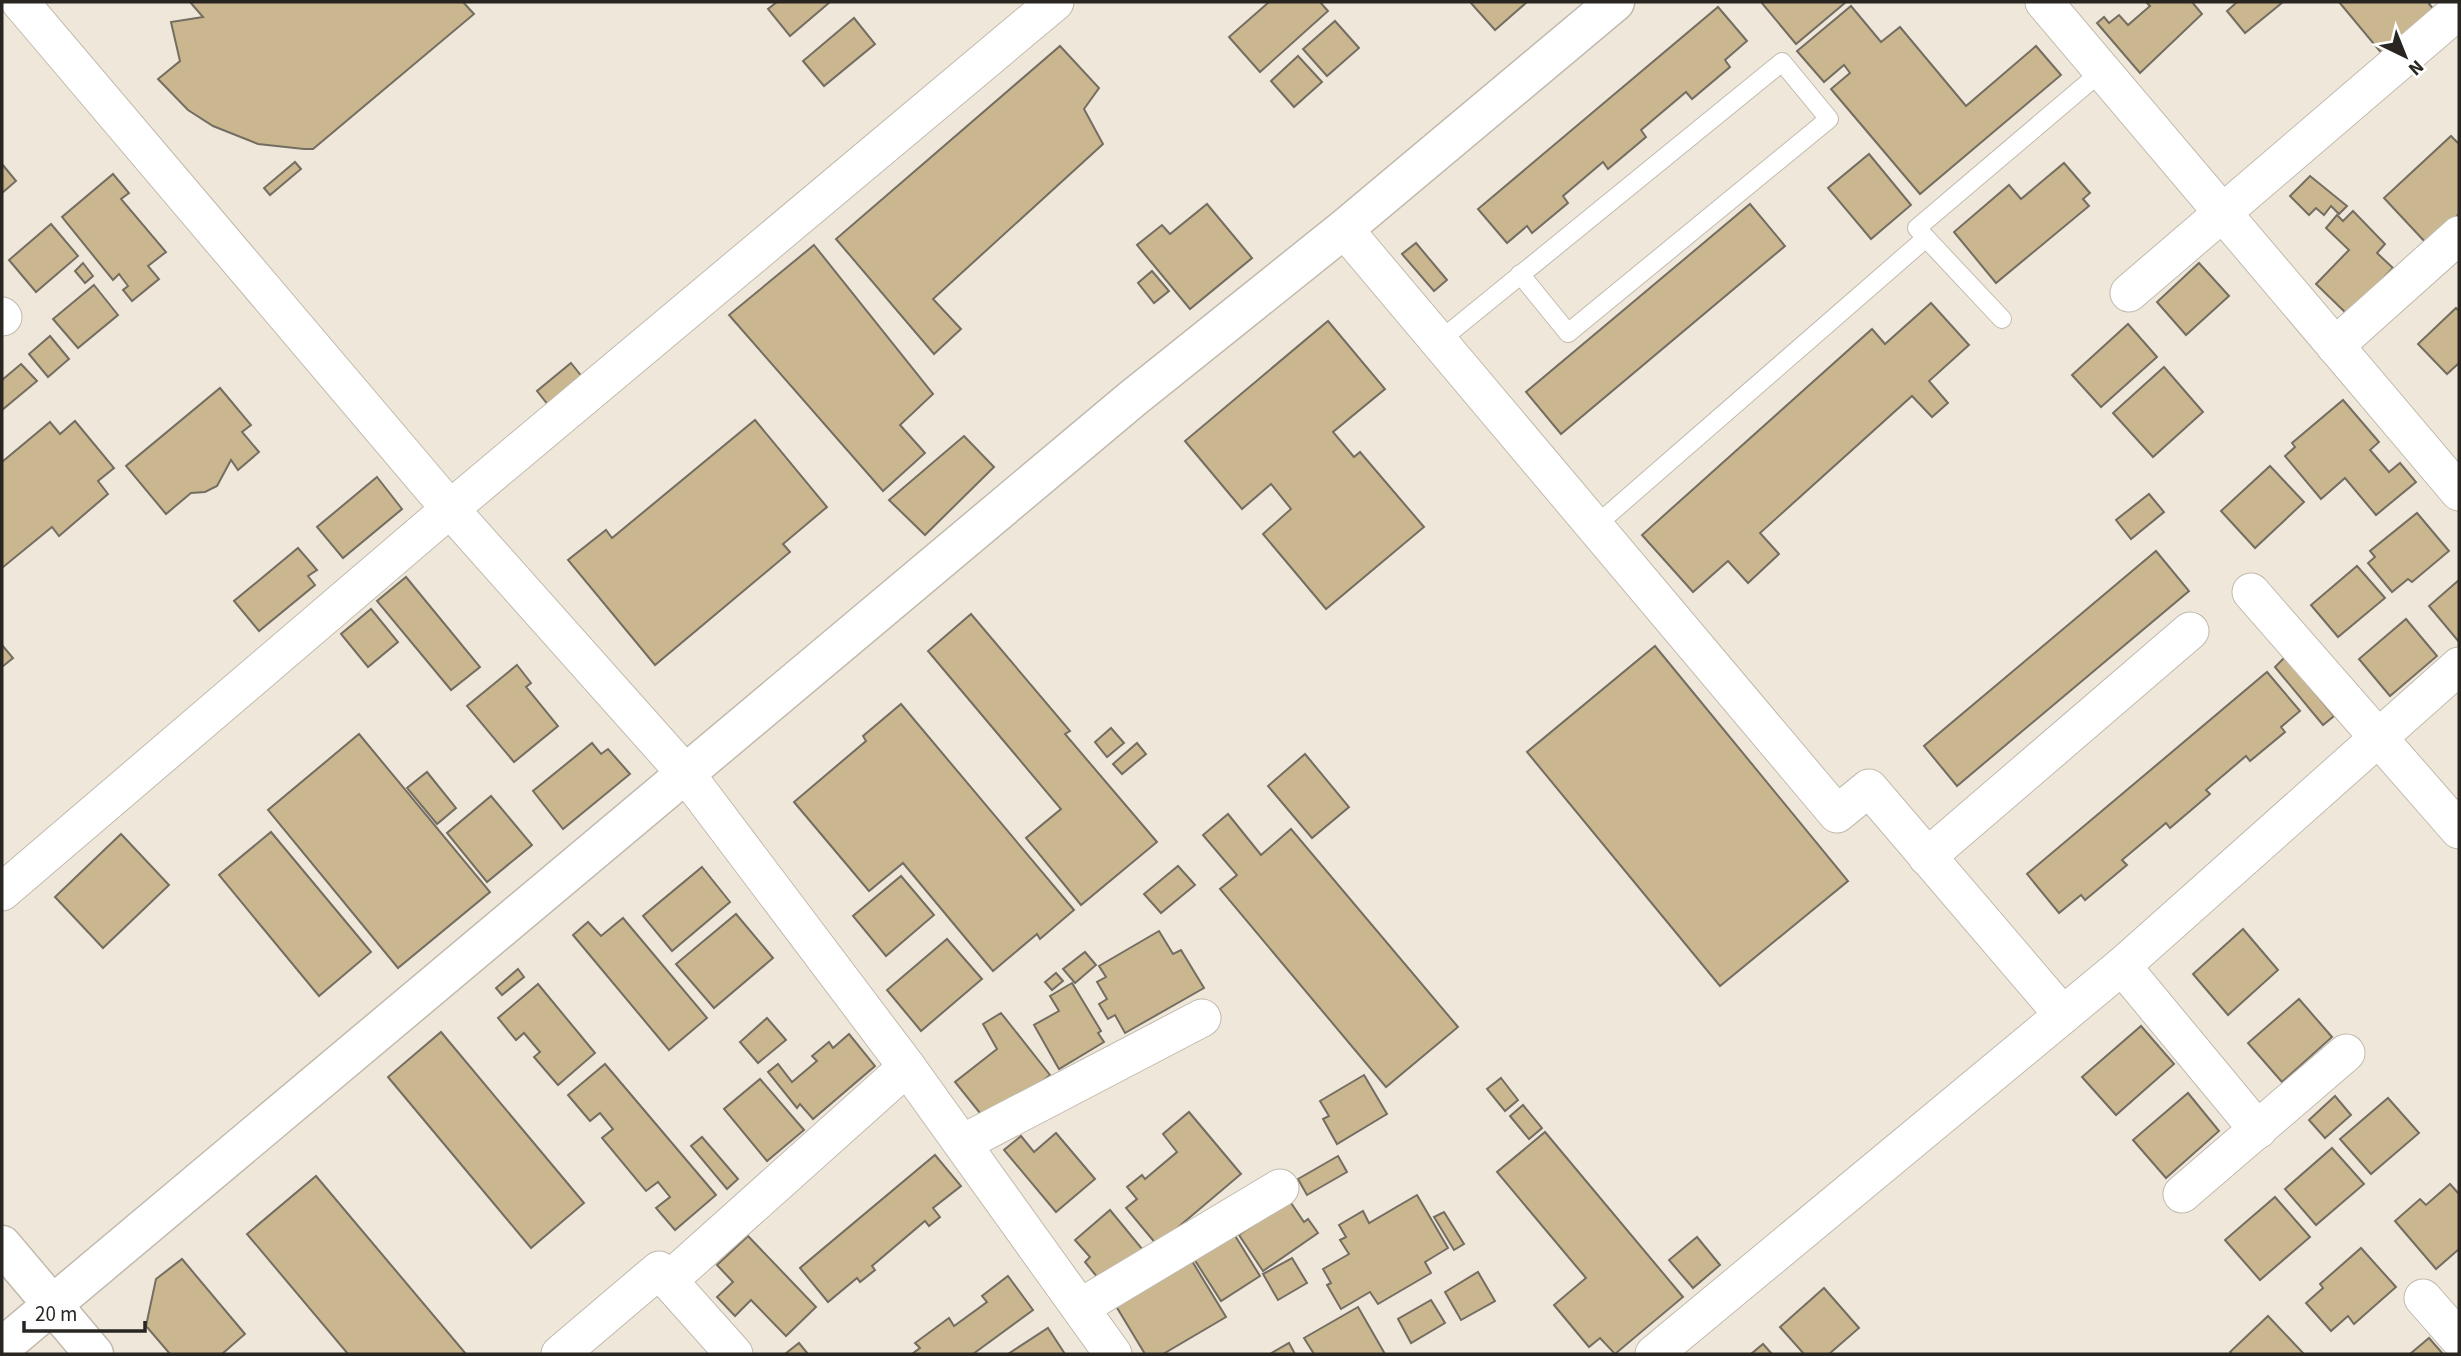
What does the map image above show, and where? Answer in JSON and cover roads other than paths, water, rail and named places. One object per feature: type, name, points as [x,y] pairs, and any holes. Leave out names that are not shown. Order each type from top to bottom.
[{"type":"street","points":[[20,2],[450,509],[686,775],[907,1067],[1113,1354]]},
{"type":"street","points":[[2,892],[450,509],[1055,2]]},
{"type":"street","points":[[2,1347],[1132,399],[1344,229],[1615,2]]},
{"type":"street","points":[[2050,4],[2102,71],[2459,492]]},
{"type":"street","points":[[2129,293],[2459,10]]},
{"type":"street","points":[[1344,229],[1837,814],[1868,788],[2063,1015]]},
{"type":"street","points":[[2335,346],[2459,235]]},
{"type":"street","points":[[2252,592],[2381,736],[2459,830]]},
{"type":"street","points":[[1927,857],[2190,631]]},
{"type":"street","points":[[1654,1354],[2122,966],[2459,666]]},
{"type":"street","points":[[2122,966],[2258,1130]]},
{"type":"street","points":[[963,1143],[1202,1018]]},
{"type":"street","points":[[2182,1194],[2346,1053]]},
{"type":"street","points":[[668,1281],[907,1067]]},
{"type":"street","points":[[1081,1307],[1280,1188]]},
{"type":"street","points":[[2,1245],[94,1354]]},
{"type":"street","points":[[560,1354],[659,1270],[734,1354]]},
{"type":"street","points":[[2423,1298],[2459,1339]]},
{"type":"lane","points":[[1438,342],[1520,274],[1782,62],[1829,119],[1568,333],[1520,274]]},
{"type":"lane","points":[[2002,319],[1917,228],[2102,71]]},
{"type":"lane","points":[[1594,527],[1926,238]]}]
